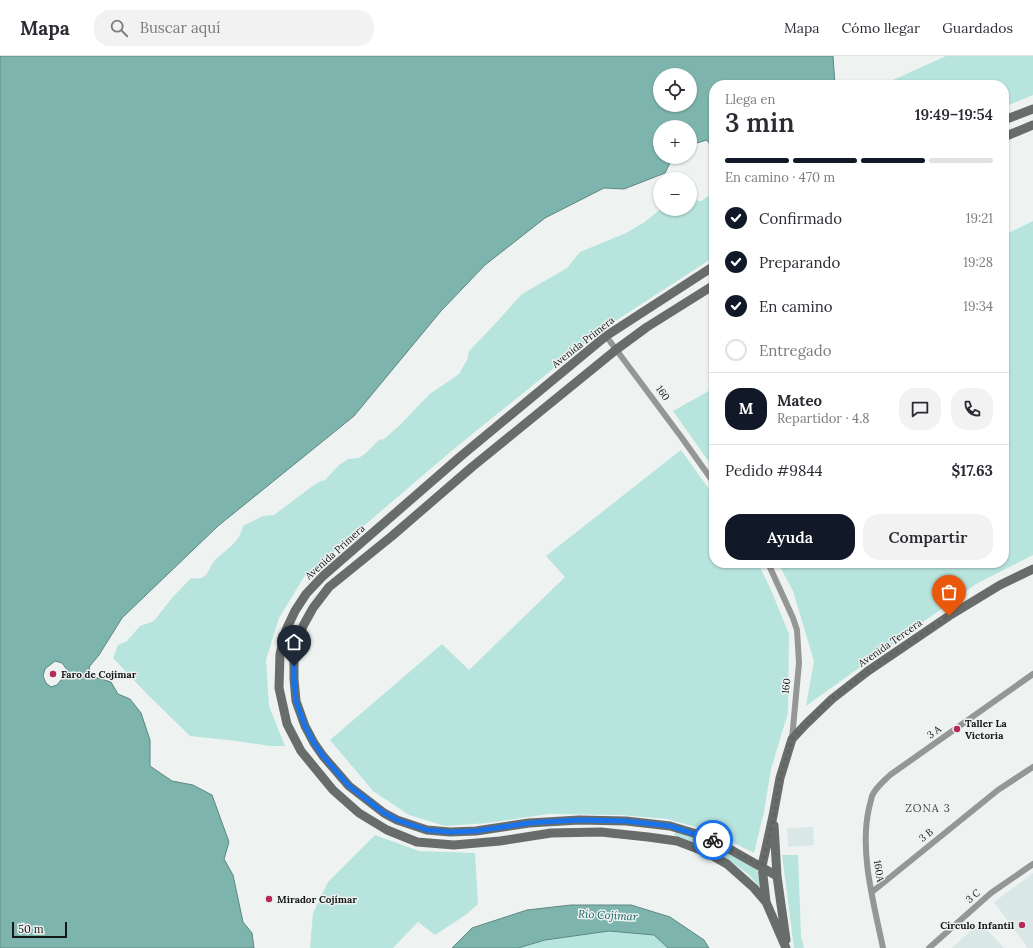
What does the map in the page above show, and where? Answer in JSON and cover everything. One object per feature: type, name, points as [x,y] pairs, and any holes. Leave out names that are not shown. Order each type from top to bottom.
[{"type":"street","points":[[1009,118],[1033,109]]},
{"type":"street","points":[[1009,135],[1033,125]]},
{"type":"street","name":"Avenida Primera","points":[[709,269],[606,336],[461,456],[323,576],[306,594],[286,630],[280,654],[279,688],[287,724],[301,751],[333,790],[359,813],[387,830],[417,842],[454,845],[500,841],[551,832],[601,832],[677,841],[706,852],[727,864],[754,888],[766,902]]},
{"type":"street","points":[[709,288],[647,327],[617,349],[472,467],[392,536],[329,587],[313,608],[303,626],[294,654],[296,701],[305,726],[323,756],[349,786],[384,813],[397,820],[427,830],[457,832],[476,831],[529,823],[579,820],[626,821],[670,826],[710,838],[778,876]]},
{"type":"street","name":"160","points":[[606,336],[709,476]]},
{"type":"street","points":[[461,456],[472,467]]},
{"type":"street","name":"160","points":[[770,568],[793,618],[796,630],[799,664],[792,739],[780,778],[774,816],[762,866],[766,902],[786,948]]},
{"type":"street","name":"Avenida Tercera","points":[[792,739],[832,699],[868,671],[949,616],[1000,585],[1033,569]]},
{"type":"street","points":[[323,576],[333,584]]},
{"type":"street","name":"3 A","points":[[872,797],[878,787],[890,775],[1032,677]]},
{"type":"street","points":[[301,751],[314,743]]},
{"type":"street","name":"3 B","points":[[872,892],[998,790],[1033,767]]},
{"type":"street","name":"160A","points":[[872,797],[867,816],[865,851],[883,948]]},
{"type":"street","name":"160","points":[[774,816],[778,876],[786,948]]},
{"type":"street","name":"3 C","points":[[929,948],[991,894],[1033,864]]},
{"type":"street","points":[[766,902],[773,899],[780,890]]},
{"type":"shaded area","points":[[946,56],[1033,56],[1033,95],[1009,105],[1009,80],[893,80]]},
{"type":"shaded area","points":[[709,196],[709,260],[600,331],[455,448],[304,577],[279,618],[266,660],[269,706],[285,746],[270,746],[190,736],[113,658],[118,645],[127,641],[140,626],[154,621],[171,599],[191,578],[195,579],[206,575],[214,561],[232,546],[243,526],[263,516],[274,515],[314,485],[325,480],[338,466],[348,459],[359,458],[379,440],[384,439],[399,426],[431,393],[459,374],[467,360],[469,351],[522,294],[567,268],[580,252],[626,233],[653,215],[697,216],[697,201],[701,201]]},
{"type":"shaded area","points":[[1033,221],[1033,555],[1009,567],[1009,233]]},
{"type":"shaded area","points":[[709,391],[709,462],[673,411]]},
{"type":"shaded area","points":[[681,450],[709,489],[709,568],[760,568],[789,634],[788,713],[771,769],[764,812],[754,853],[710,831],[667,819],[620,815],[549,814],[488,823],[445,826],[409,815],[373,791],[330,740],[442,644],[469,670],[565,577],[546,556]]},
{"type":"shaded area","points":[[781,568],[1007,568],[976,584],[806,706],[814,661],[793,591]]},
{"type":"shaded area","points":[[813,827],[814,845],[788,847],[787,828]]},
{"type":"shaded area","points":[[676,831],[717,846],[757,869],[761,888],[748,874],[714,849],[674,835]]},
{"type":"shaded area","points":[[375,835],[419,851],[475,853],[478,904],[467,914],[435,935],[418,922],[393,948],[310,948],[313,913],[328,882]]},
{"type":"shaded area","points":[[782,855],[798,855],[801,936],[804,948],[794,948]]},
{"type":"shaded area","name":"Círculo Infantil","points":[[1033,873],[1033,948],[1028,948],[994,902]]},
{"type":"shaded area","points":[[980,922],[1004,948],[952,948]]},
{"type":"shaded area","points":[[609,931],[654,935],[668,948],[518,948],[545,940]]},
{"type":"water","points":[[0,56],[833,56],[835,80],[709,80],[709,143],[707,140],[697,143],[697,120],[653,120],[653,164],[670,164],[666,172],[653,172],[653,178],[624,189],[604,188],[545,218],[485,265],[441,311],[354,416],[218,526],[122,618],[99,655],[89,667],[91,676],[111,682],[118,694],[130,699],[141,713],[150,740],[150,766],[172,781],[193,785],[212,795],[229,842],[224,859],[233,875],[243,922],[252,933],[254,948],[0,948]],"holes":[[[55,661],[62,663],[68,671],[57,685],[51,687],[46,683],[43,676],[45,669]]]},
{"type":"water","name":"Río Cojímar","points":[[571,905],[631,905],[670,917],[704,940],[709,948],[668,948],[654,935],[609,931],[545,940],[518,948],[452,948],[472,928],[527,910]]},
{"type":"way so far","points":[[713,840],[762,866],[774,816],[780,778],[792,739],[832,699],[868,671],[949,616]]},
{"type":"place","name":"Faro de Cojímar","points":[[53,674]]},
{"type":"place","name":"Taller La Victoria","points":[[957,729]]},
{"type":"place","name":"Mirador Cojímar","points":[[269,899]]},
{"type":"place","name":"Círculo Infantil","points":[[1022,925]]},
{"type":"district","name":"ZONA 3","points":[[928,808]]},
{"type":"route","points":[[294,666],[296,701],[305,726],[314,743],[323,756],[349,786],[384,813],[397,820],[427,830],[450,832],[476,831],[542,822],[579,820],[626,821],[670,826],[713,840]]}]
